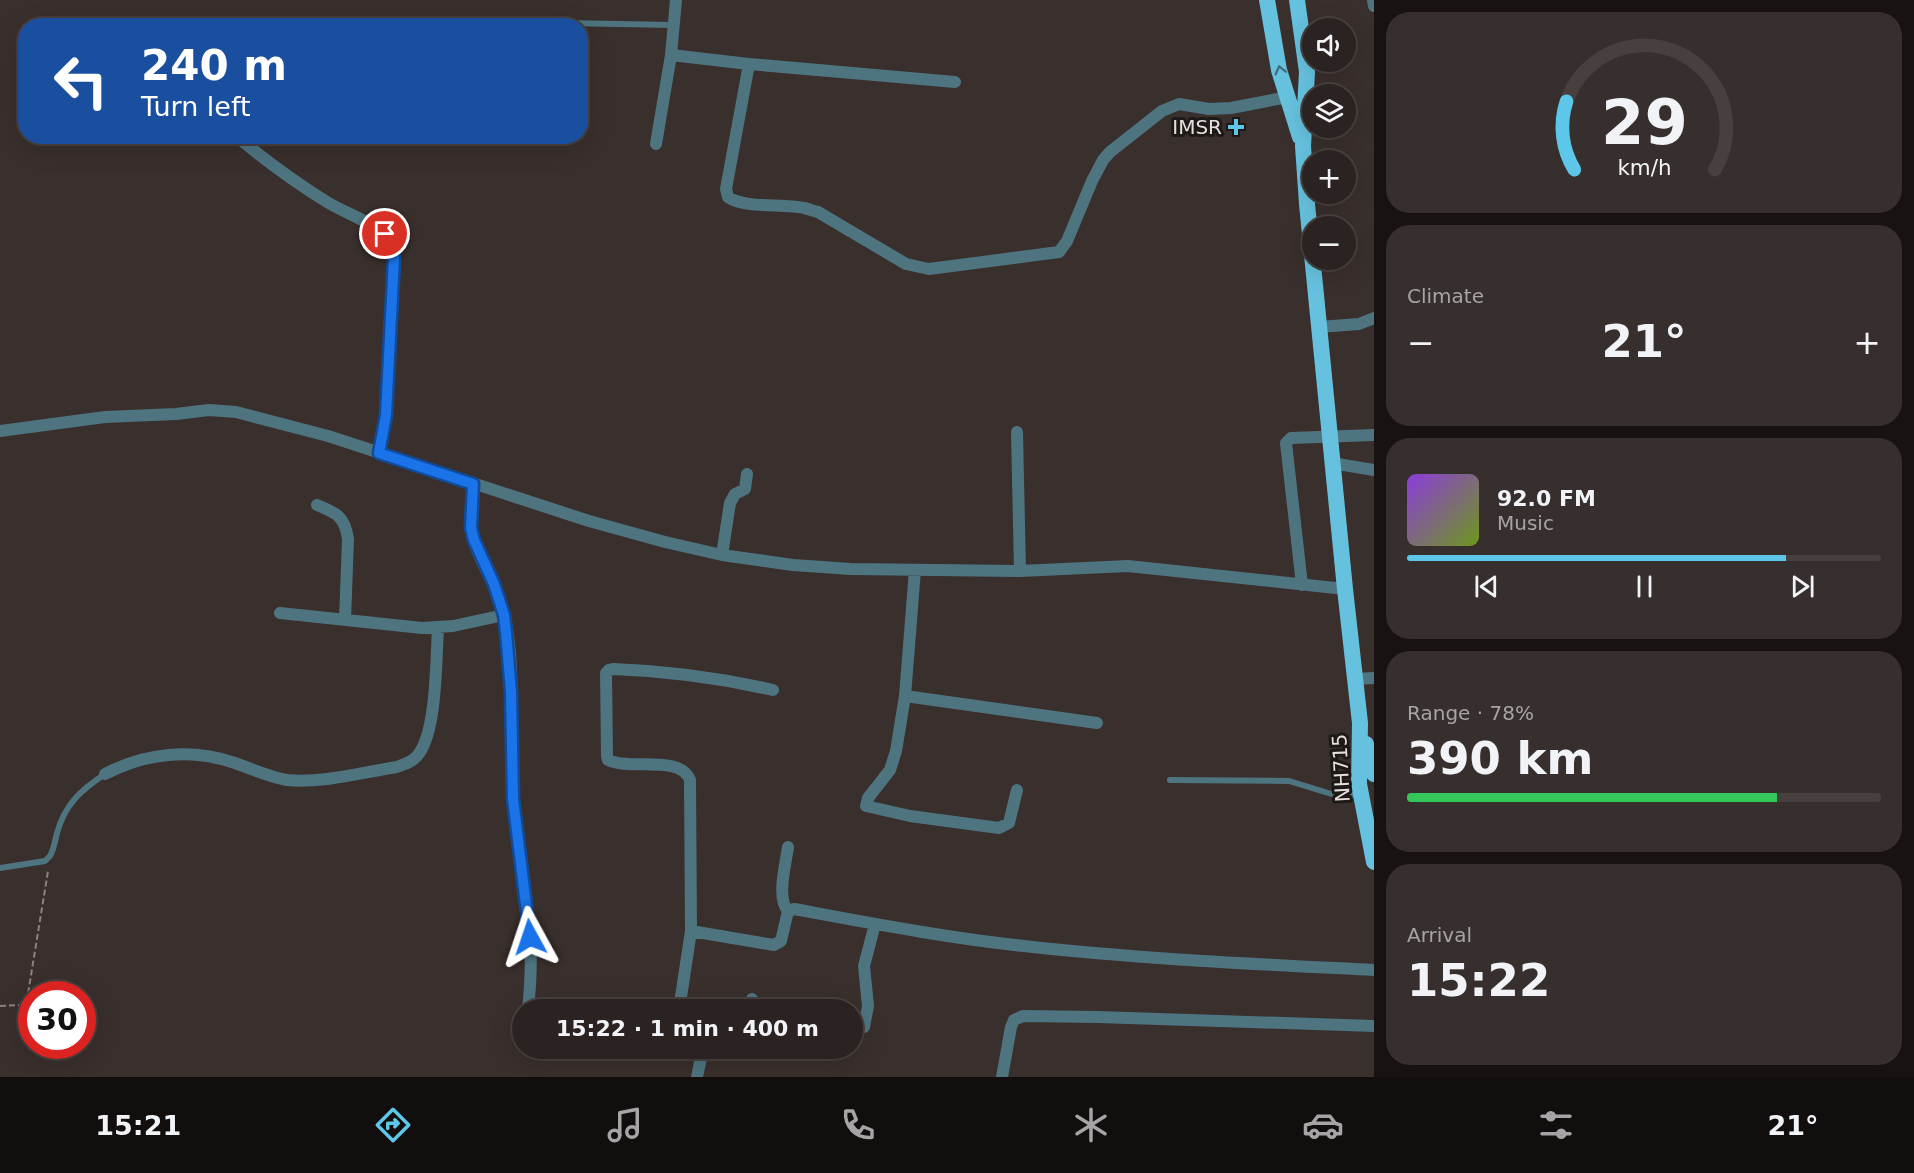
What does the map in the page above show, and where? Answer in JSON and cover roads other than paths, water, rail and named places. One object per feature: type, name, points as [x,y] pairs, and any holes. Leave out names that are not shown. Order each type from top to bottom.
[{"type":"highway","name":"NH715","points":[[1267,0],[1279,70],[1303,146]]},
{"type":"highway","name":"NH715","points":[[1297,0],[1307,72],[1303,146],[1306,204],[1360,723],[1359,784],[1374,861]]},
{"type":"highway","name":"NH715","points":[[1360,723],[1374,774]]},
{"type":"street","points":[[656,144],[671,55],[676,0]]},
{"type":"street","points":[[1373,0],[1374,6]]},
{"type":"street","points":[[671,55],[955,82]]},
{"type":"street","points":[[749,64],[726,189],[728,197],[736,201],[804,208],[818,212],[906,264],[929,269],[1059,252],[1067,241],[1103,160],[1116,146],[1171,106],[1179,104],[1209,109],[1231,108],[1287,98]]},
{"type":"street","points":[[245,144],[296,182],[385,234],[392,244],[394,259],[387,405],[379,453]]},
{"type":"street","points":[[1320,327],[1359,324],[1374,318]]},
{"type":"street","points":[[0,430],[105,417],[209,410],[236,412],[266,418],[600,524],[665,543],[722,555],[793,565],[851,569],[1020,571],[1128,566],[1345,589]]},
{"type":"street","points":[[1017,432],[1020,571]]},
{"type":"street","points":[[1302,585],[1286,443],[1291,438],[1374,435]]},
{"type":"street","points":[[1332,463],[1374,470]]},
{"type":"street","points":[[722,555],[730,503],[735,494],[745,489],[747,474]]},
{"type":"street","points":[[473,484],[471,528],[504,615],[511,692],[513,799],[529,923],[529,999]]},
{"type":"street","points":[[317,505],[334,511],[342,518],[346,528],[348,539],[345,620]]},
{"type":"street","points":[[915,570],[905,696],[893,762],[890,770],[867,798],[866,806],[910,816],[999,828],[1009,823],[1017,790]]},
{"type":"street","points":[[280,613],[422,628],[438,628],[504,615]]},
{"type":"street","points":[[105,774],[146,757],[171,754],[213,757],[285,780],[302,781],[397,767],[408,763],[417,757],[429,728],[434,699],[438,628]]},
{"type":"street","points":[[681,999],[691,931],[690,780],[687,773],[678,768],[650,764],[617,764],[609,760],[607,756],[606,673],[614,669],[668,672],[738,682],[773,690]]},
{"type":"street","points":[[1355,679],[1374,678]]},
{"type":"street","points":[[905,696],[1097,723]]},
{"type":"street","points":[[691,931],[774,945],[781,941],[788,911],[782,902],[788,847]]},
{"type":"street","points":[[788,911],[794,909],[944,936],[1105,955],[1374,970]]},
{"type":"street","points":[[864,1027],[868,1006],[864,966],[875,924]]},
{"type":"street","points":[[1002,1077],[1011,1027],[1014,1020],[1023,1016],[1374,1026]]},
{"type":"street","points":[[698,1077],[701,1059]]},
{"type":"lane","points":[[588,23],[674,25]]},
{"type":"lane","points":[[0,868],[45,861],[50,856],[64,813],[85,787],[105,774]]},
{"type":"lane","points":[[1170,780],[1289,781],[1335,795],[1362,795]]},
{"type":"place","name":"IMSR","points":[[1236,127]]}]
